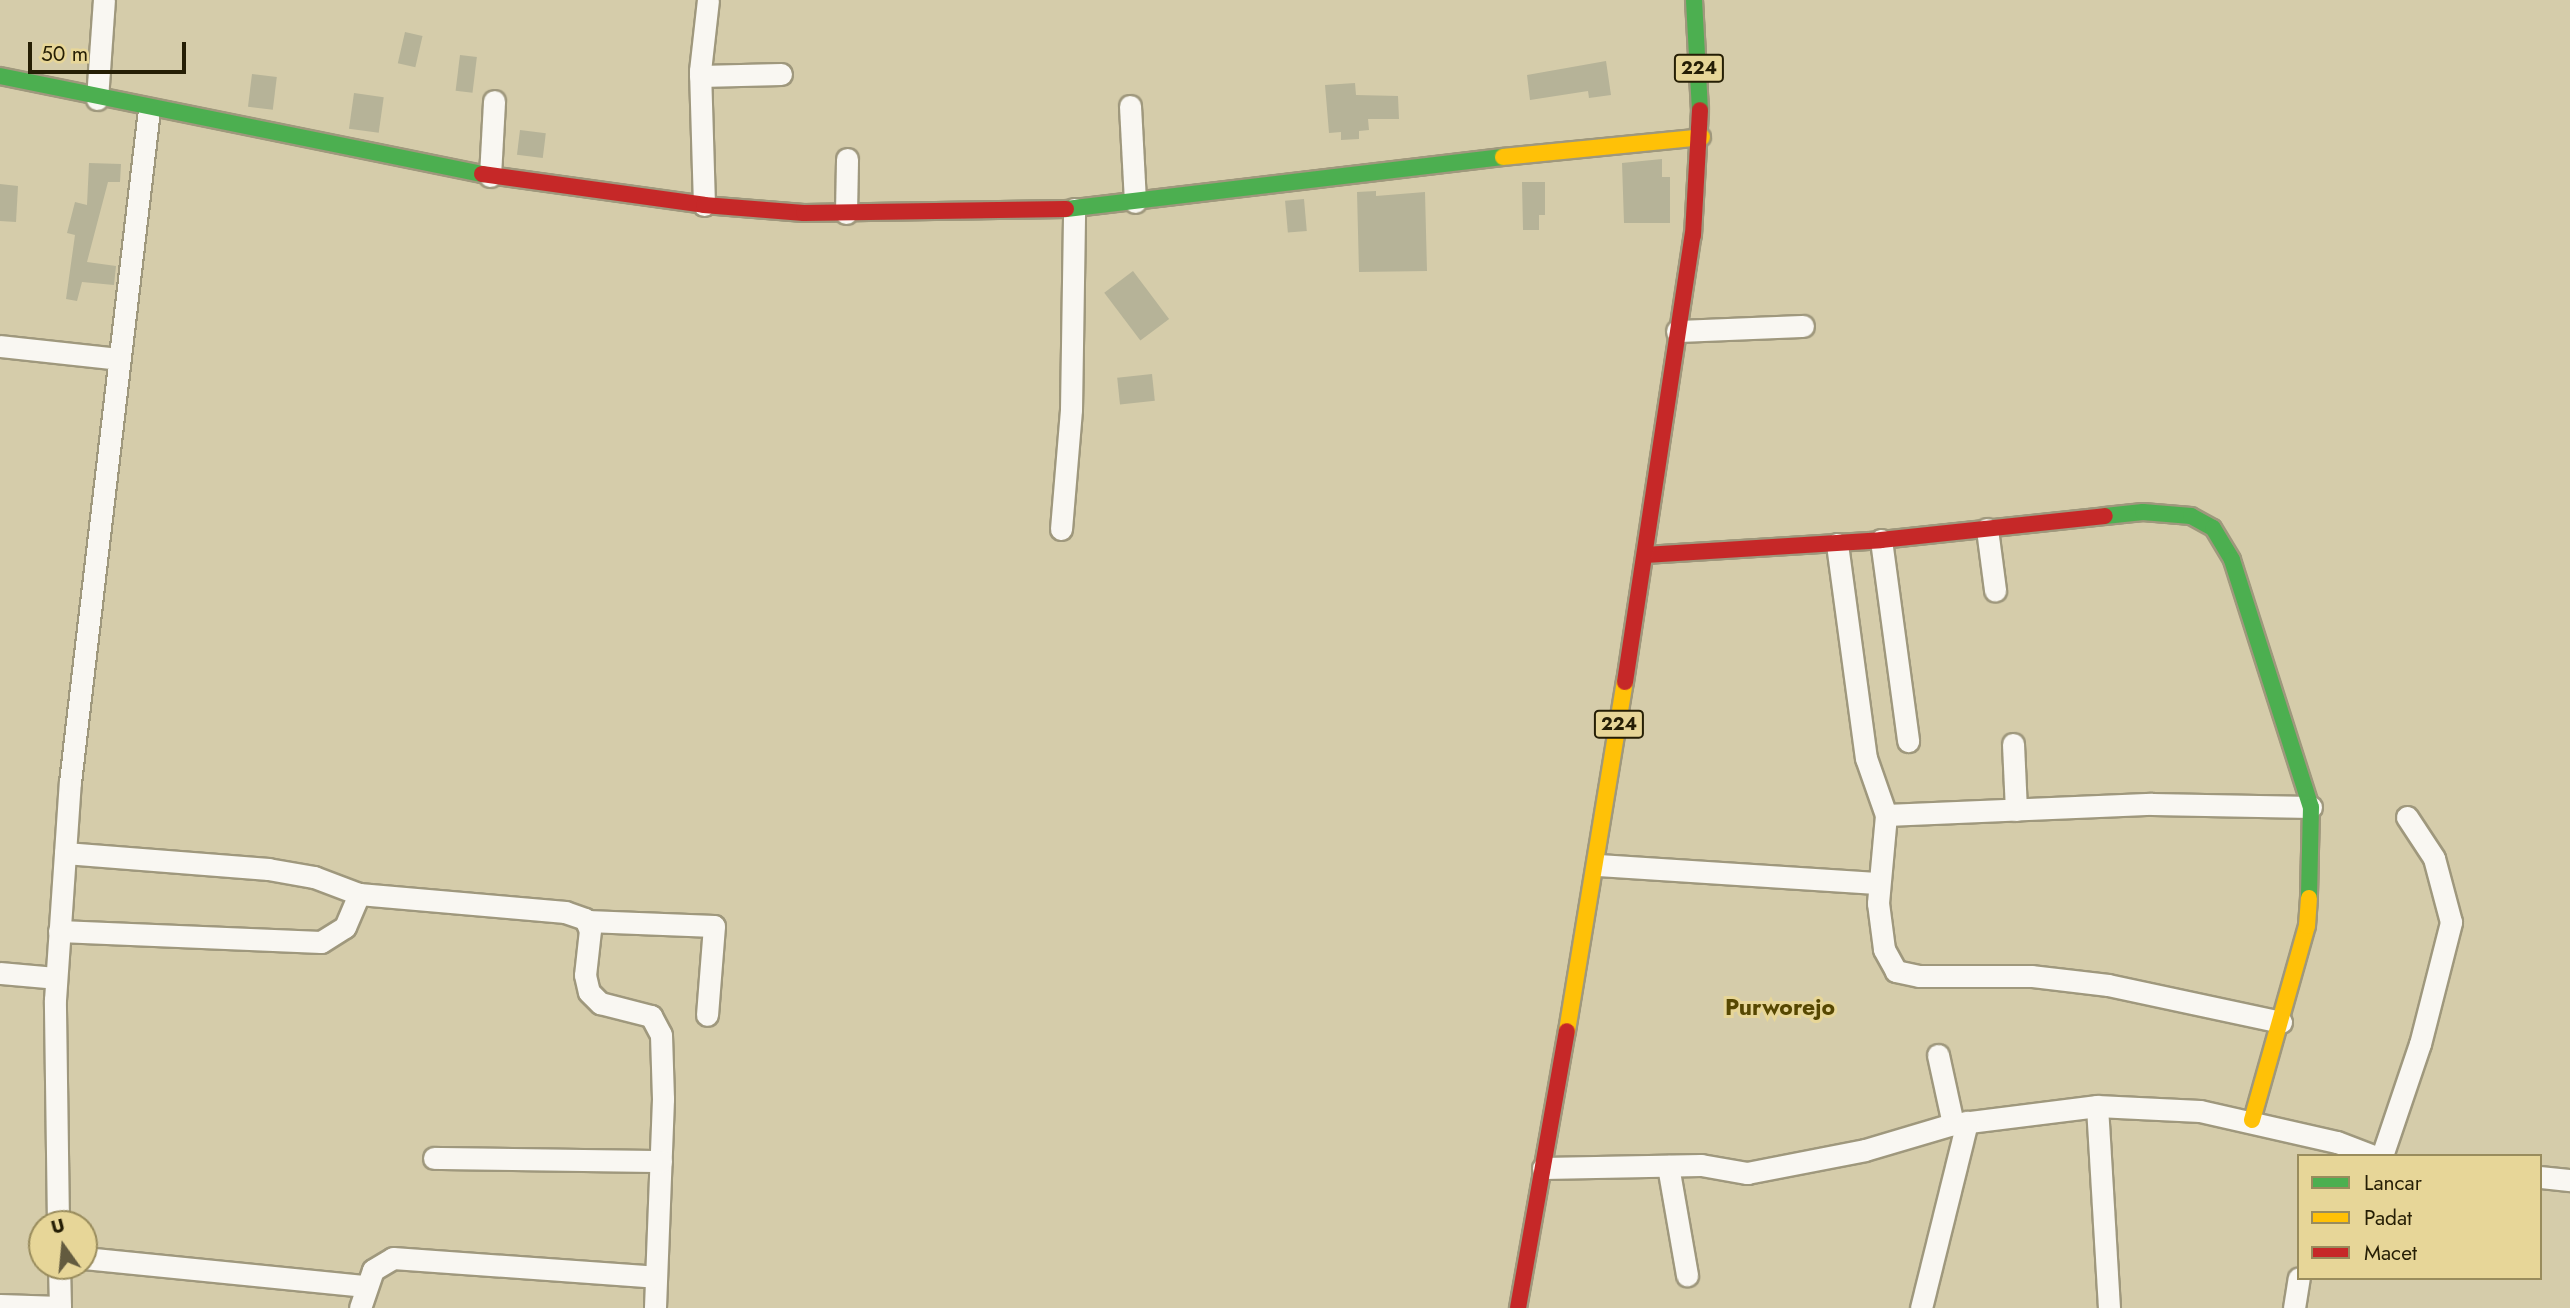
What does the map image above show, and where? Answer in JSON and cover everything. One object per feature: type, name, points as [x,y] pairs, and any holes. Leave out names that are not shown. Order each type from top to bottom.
[{"type":"street","points":[[97,99],[104,0]]},
{"type":"street","points":[[704,205],[700,76],[708,0]]},
{"type":"street","name":"224","points":[[1518,1308],[1597,865],[1695,224],[1702,137],[1694,0]]},
{"type":"street","points":[[700,76],[781,74]]},
{"type":"street","points":[[0,76],[149,110],[490,176],[704,205],[846,214],[1074,209],[1392,168],[1702,137]]},
{"type":"street","points":[[490,176],[494,101]]},
{"type":"street","points":[[1130,106],[1135,202]]},
{"type":"street","points":[[58,1210],[56,978],[65,853],[149,110]]},
{"type":"street","points":[[846,214],[847,159]]},
{"type":"street","points":[[1061,529],[1071,409],[1074,209]]},
{"type":"street","points":[[1677,331],[1803,326]]},
{"type":"street","points":[[0,346],[119,359]]},
{"type":"street","points":[[1645,555],[1837,544],[2152,512],[2191,516],[2213,528],[2232,560],[2311,807],[2312,867],[2306,926],[2252,1121]]},
{"type":"street","points":[[1987,529],[1995,590]]},
{"type":"street","points":[[1881,540],[1908,741]]},
{"type":"street","points":[[1837,544],[1867,758],[1886,815],[1877,883],[1884,949],[1893,968],[1903,974],[2031,976],[2108,985],[2281,1022]]},
{"type":"street","points":[[2012,744],[2016,810]]},
{"type":"street","points":[[1886,815],[2152,804],[2311,807]]},
{"type":"street","points":[[2383,1154],[2420,1044],[2451,922],[2434,858],[2407,817]]},
{"type":"street","points":[[65,853],[268,869],[314,877],[359,894],[565,912],[587,921],[714,926],[707,1015]]},
{"type":"street","points":[[1597,865],[1877,883]]},
{"type":"street","points":[[59,931],[321,942],[345,927],[359,894]]},
{"type":"street","points":[[587,921],[585,981],[589,992],[600,1003],[651,1016],[659,1028],[664,1069],[655,1308]]},
{"type":"street","points":[[0,973],[56,978]]},
{"type":"street","points":[[1921,1308],[1960,1123],[1938,1055]]},
{"type":"street","points":[[1544,1168],[1702,1165],[1747,1172],[1865,1150],[1960,1123],[2097,1106],[2158,1107],[2252,1121],[2335,1149],[2362,1154]]},
{"type":"street","points":[[2097,1106],[2109,1308]]},
{"type":"street","points":[[434,1158],[661,1161]]},
{"type":"street","points":[[1668,1166],[1687,1275]]},
{"type":"street","points":[[2542,1177],[2570,1180]]},
{"type":"street","points":[[360,1308],[366,1286],[380,1263],[393,1258],[656,1277]]},
{"type":"street","points":[[98,1259],[366,1286]]},
{"type":"street","points":[[0,1305],[60,1308],[59,1280]]},
{"type":"street","points":[[2294,1308],[2299,1280]]},
{"type":"building","points":[[405,32],[423,36],[415,67],[398,63]]},
{"type":"building","points":[[460,55],[477,57],[472,93],[456,91]]},
{"type":"building","points":[[1606,61],[1611,95],[1589,98],[1588,91],[1530,100],[1527,75]]},
{"type":"building","points":[[252,74],[277,77],[273,110],[248,107]]},
{"type":"building","points":[[1355,83],[1356,95],[1398,96],[1399,119],[1368,119],[1369,130],[1359,131],[1359,139],[1341,140],[1341,132],[1329,133],[1325,85]]},
{"type":"building","points":[[354,93],[384,97],[379,133],[349,129]]},
{"type":"building","points":[[520,130],[546,133],[543,158],[517,155]]},
{"type":"building","points":[[1662,159],[1662,177],[1670,177],[1670,223],[1624,223],[1622,163]]},
{"type":"building","points":[[89,163],[121,164],[120,182],[108,182],[87,262],[116,266],[114,285],[82,282],[77,301],[66,299],[75,235],[67,233],[75,202],[87,205]]},
{"type":"building","points":[[1522,182],[1545,182],[1545,215],[1539,215],[1539,230],[1523,230]]},
{"type":"building","points":[[0,184],[18,186],[16,222],[0,221]]},
{"type":"building","points":[[1376,191],[1376,196],[1425,192],[1427,271],[1359,272],[1357,192]]},
{"type":"building","points":[[1304,199],[1307,231],[1288,233],[1285,201]]},
{"type":"building","points":[[1133,271],[1169,319],[1140,341],[1104,293]]},
{"type":"building","points":[[1152,374],[1155,401],[1120,405],[1117,378]]},
{"type":"traffic: fast","points":[[1694,0],[1700,110]]},
{"type":"traffic: fast","points":[[0,76],[482,174]]},
{"type":"traffic: fast","points":[[1066,209],[1503,157]]},
{"type":"traffic: fast","points":[[2105,516],[2143,512],[2191,516],[2213,528],[2232,560],[2311,807],[2309,898]]},
{"type":"traffic: slow","points":[[1503,157],[1702,137]]},
{"type":"traffic: slow","points":[[1567,1031],[1625,682]]},
{"type":"traffic: slow","points":[[2252,1120],[2307,926],[2309,898]]},
{"type":"traffic: jam","points":[[1625,682],[1693,235],[1700,110]]},
{"type":"traffic: jam","points":[[482,174],[704,205],[804,213],[1066,209]]},
{"type":"traffic: jam","points":[[1645,555],[1881,540],[2105,516]]},
{"type":"traffic: jam","points":[[1518,1308],[1567,1031]]},
{"type":"district","name":"Purworejo","points":[[1780,1007]]}]
